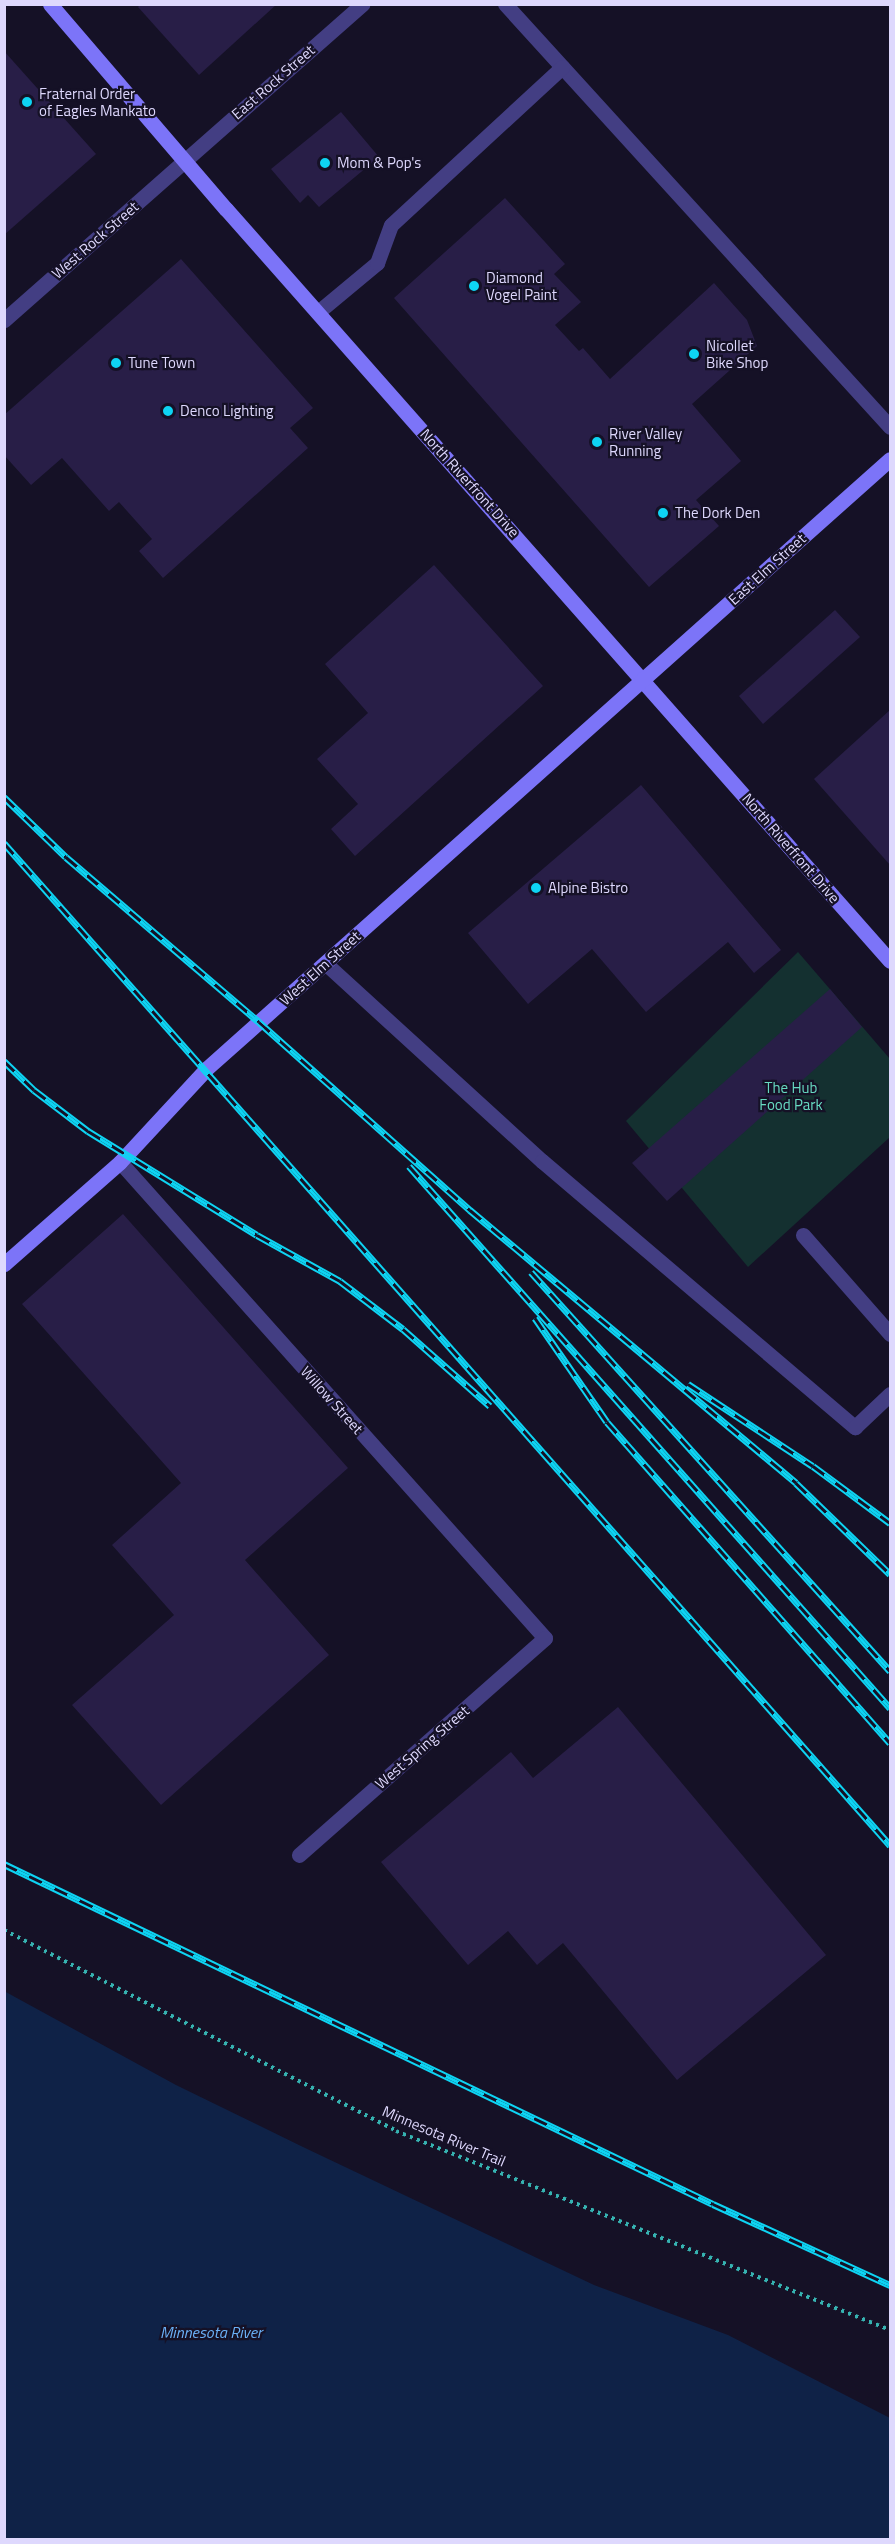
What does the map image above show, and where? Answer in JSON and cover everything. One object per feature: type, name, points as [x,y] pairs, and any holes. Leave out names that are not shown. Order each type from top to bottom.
[{"type":"main road","name":"North Riverfront Drive","points":[[50,4],[186,162],[891,961]]},
{"type":"main road","name":"East Elm Street","points":[[644,681],[891,459]]},
{"type":"main road","name":"West Elm Street","points":[[4,1264],[120,1162],[206,1069],[644,681]]},
{"type":"street","name":"East Rock Street","points":[[186,162],[362,4]]},
{"type":"street","points":[[504,4],[891,427]]},
{"type":"street","points":[[318,312],[377,262],[391,225],[562,67]]},
{"type":"street","name":"West Rock Street","points":[[4,320],[186,162]]},
{"type":"street","points":[[326,963],[542,1161],[855,1427],[888,1402]]},
{"type":"street","name":"Willow Street","points":[[120,1162],[545,1638]]},
{"type":"street","points":[[804,1235],[891,1334]]},
{"type":"street","name":"West Spring Street","points":[[299,1855],[545,1638]]},
{"type":"path","name":"Minnesota River Trail","points":[[4,1930],[396,2131],[891,2330]]},
{"type":"green space","name":"The Hub Food Park","points":[[798,952],[890,1059],[890,1137],[748,1267],[626,1121]]},
{"type":"water","name":"Minnesota River","points":[[4,1991],[176,2085],[303,2147],[594,2285],[728,2335],[890,2418],[890,2539],[5,2539]]},
{"type":"building","points":[[141,4],[277,4],[199,75],[138,7]]},
{"type":"building","name":"Fraternal Order of Eagles Mankato","points":[[4,51],[96,154],[4,235]]},
{"type":"building","name":"Mom & Pop's","points":[[341,112],[379,157],[319,207],[308,195],[300,203],[271,169]]},
{"type":"building","points":[[505,198],[565,264],[554,274],[581,302],[555,325],[579,351],[583,348],[610,379],[714,283],[747,320],[757,346],[692,404],[741,461],[696,500],[719,526],[649,587],[394,298]]},
{"type":"building","points":[[181,259],[313,408],[290,428],[308,448],[163,578],[139,551],[152,539],[119,502],[109,511],[62,458],[31,485],[4,455],[4,415]]},
{"type":"building","points":[[434,565],[543,686],[355,856],[331,829],[358,804],[317,759],[368,713],[325,664]]},
{"type":"building","points":[[835,610],[860,637],[763,724],[739,696]]},
{"type":"building","points":[[890,710],[890,865],[814,779]]},
{"type":"building","points":[[641,785],[781,950],[754,973],[728,942],[646,1012],[592,949],[528,1004],[468,933]]},
{"type":"building","points":[[830,989],[862,1027],[667,1201],[632,1163]]},
{"type":"building","points":[[123,1214],[348,1468],[245,1560],[329,1655],[161,1805],[72,1705],[174,1615],[112,1545],[181,1483],[22,1304]]},
{"type":"building","points":[[618,1707],[826,1955],[677,2080],[563,1943],[537,1965],[508,1931],[468,1965],[381,1862],[511,1752],[533,1778]]},
{"type":"railway","points":[[4,797],[66,857],[259,1022],[470,1210],[796,1483],[890,1574]]},
{"type":"railway","points":[[4,843],[890,1845]]},
{"type":"railway","points":[[4,1061],[34,1090],[88,1131],[257,1235],[340,1281],[403,1329],[490,1406]]},
{"type":"railway","points":[[409,1166],[890,1708]]},
{"type":"railway","points":[[531,1272],[890,1671]]},
{"type":"railway","points":[[535,1318],[607,1422],[890,1743]]},
{"type":"railway","points":[[688,1384],[813,1466],[890,1523]]},
{"type":"railway","points":[[4,1864],[713,2204],[890,2285]]},
{"type":"place","name":"Fraternal Order of Eagles Mankato","points":[[27,102]]},
{"type":"place","name":"Mom & Pop's","points":[[325,163]]},
{"type":"place","name":"Diamond Vogel Paint","points":[[474,286]]},
{"type":"place","name":"Nicollet Bike Shop","points":[[694,354]]},
{"type":"place","name":"Tune Town","points":[[116,363]]},
{"type":"place","name":"Denco Lighting","points":[[168,411]]},
{"type":"place","name":"River Valley Running","points":[[597,442]]},
{"type":"place","name":"The Dork Den","points":[[663,513]]},
{"type":"place","name":"Alpine Bistro","points":[[536,888]]}]
